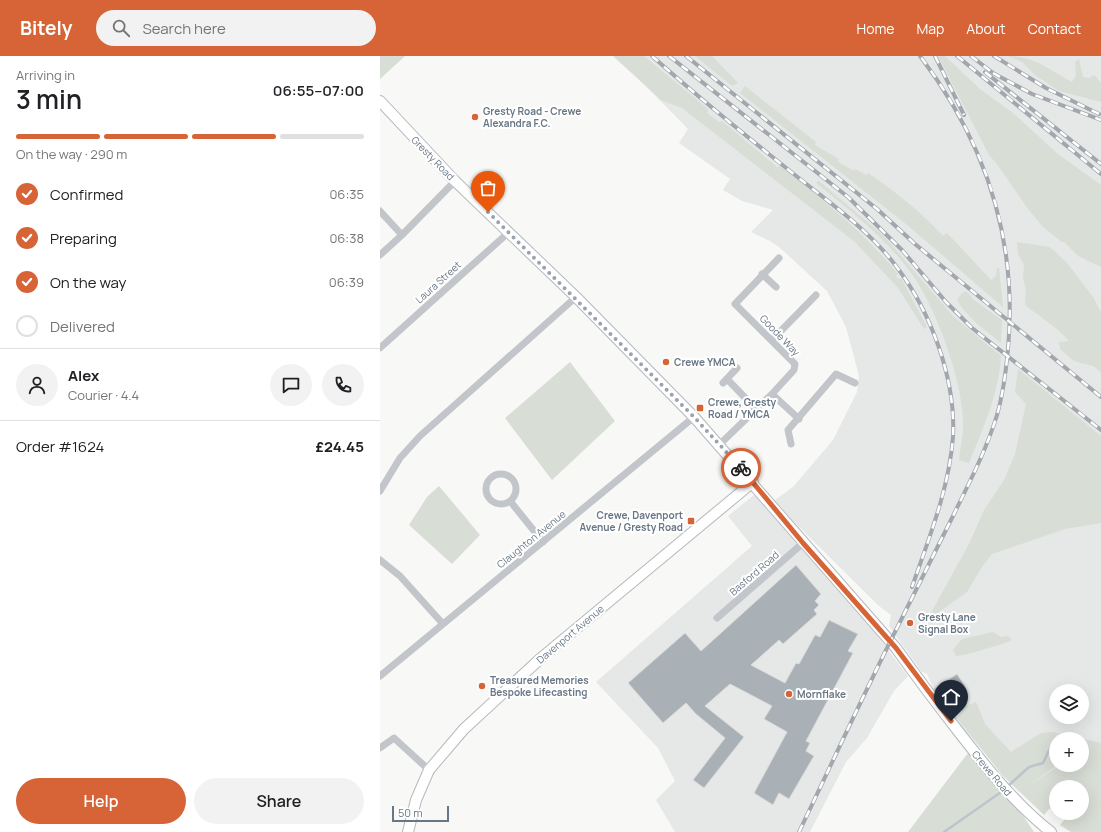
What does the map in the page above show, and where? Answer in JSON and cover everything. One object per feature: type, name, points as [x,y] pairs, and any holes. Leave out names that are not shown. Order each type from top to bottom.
[{"type":"main road","name":"Gresty Road","points":[[380,101],[456,181],[576,297],[720,444],[803,543],[883,632]]},
{"type":"main road","name":"Davenport Avenue","points":[[408,832],[416,800],[429,770],[464,729],[518,679],[753,482]]},
{"type":"main road","name":"Crewe Road","points":[[883,632],[1005,789],[1051,832]]},
{"type":"street","points":[[380,254],[402,235],[456,181]]},
{"type":"street","points":[[380,211],[402,235]]},
{"type":"street","name":"Laura Street","points":[[383,345],[509,232]]},
{"type":"street","name":"Goode Way","points":[[720,444],[772,394],[794,370],[795,364],[735,304],[762,274],[779,258]]},
{"type":"street","points":[[762,274],[776,287]]},
{"type":"street","points":[[772,340],[816,296]]},
{"type":"street","points":[[380,491],[400,458],[420,436],[576,297]]},
{"type":"street","points":[[380,336],[383,345]]},
{"type":"street","points":[[737,368],[725,381],[756,409]]},
{"type":"street","points":[[791,444],[788,430],[836,374],[855,383]]},
{"type":"street","points":[[772,394],[799,418]]},
{"type":"street","name":"Claughton Avenue","points":[[380,676],[694,417]]},
{"type":"street","points":[[498,474],[504,474],[512,478],[516,487],[516,492],[510,501],[501,504],[491,500],[488,496],[486,487],[491,478],[498,474]]},
{"type":"street","points":[[510,501],[543,542]]},
{"type":"street","name":"Basford Road","points":[[717,618],[803,543]]},
{"type":"street","points":[[380,560],[400,576],[443,624]]},
{"type":"street","points":[[380,748],[394,738],[429,770]]},
{"type":"shaded area","points":[[380,56],[405,56],[380,79]]},
{"type":"shaded area","points":[[613,56],[1101,56],[1101,764],[1089,748],[1089,732],[1049,732],[1049,772],[1019,792],[959,724],[934,690],[927,674],[921,671],[889,626],[891,615],[879,606],[793,521],[775,500],[793,487],[833,440],[857,392],[859,376],[846,327],[827,291],[779,247],[751,232],[773,210],[742,201],[723,190],[730,179],[679,143],[688,129],[638,78]]},
{"type":"shaded area","points":[[613,56],[644,56],[708,109],[707,113],[719,122],[722,121],[777,167],[781,166],[830,206],[886,259],[898,274],[896,276],[899,279],[901,278],[927,327],[924,329],[898,288],[855,242],[682,108],[661,100]]},
{"type":"shaded area","points":[[695,56],[712,56],[738,83],[732,86]]},
{"type":"shaded area","points":[[938,56],[945,56],[980,89],[1013,113],[1058,154],[1101,185],[1101,267],[1078,256],[1064,242],[1043,227],[1028,209],[997,164],[989,155]]},
{"type":"shaded area","points":[[1008,56],[1026,58],[1034,61],[1072,82],[1076,75],[1075,62],[1079,59],[1083,77],[1089,78],[1094,75],[1101,83],[1101,102],[1059,91],[1035,75],[1022,62]]},
{"type":"shaded area","points":[[745,86],[816,142],[815,145],[839,159],[838,162],[854,171],[855,169],[866,175],[868,173],[908,203],[943,236],[947,233],[991,280],[996,276],[997,268],[999,268],[1003,307],[906,224],[740,93]]},
{"type":"shaded area","points":[[819,181],[883,235],[954,317],[1001,356],[1000,370],[994,397],[969,463],[959,460],[963,428],[962,406],[953,365],[938,322],[919,285],[909,270],[888,246],[866,224],[816,183]]},
{"type":"shaded area","points":[[1017,242],[1050,247],[1068,264],[1093,297],[1101,312],[1101,372],[1093,366],[1074,361],[1060,349],[1059,342],[1069,341],[1053,326],[1025,305],[1026,289],[1023,279],[1024,265],[1018,254]]},
{"type":"shaded area","points":[[966,291],[974,300],[1002,320],[1001,343],[976,323],[962,308],[957,300],[961,294]]},
{"type":"shaded area","points":[[570,362],[615,421],[552,480],[505,418]]},
{"type":"shaded area","points":[[1018,369],[1101,436],[1101,523],[1065,529],[992,554],[982,567],[967,592],[935,615],[932,611],[969,544],[984,510],[1004,480],[1015,454],[1026,404],[1015,392]]},
{"type":"shaded area","points":[[439,486],[480,535],[452,564],[409,525],[427,497]]},
{"type":"shaded area","points":[[754,495],[878,637],[908,676],[894,691],[867,738],[846,762],[810,832],[675,832],[656,800],[675,781],[658,748],[596,682],[752,546],[728,516]]},
{"type":"shaded area","points":[[993,632],[1001,637],[1008,636],[1012,640],[984,650],[956,656],[953,650],[962,639]]},
{"type":"shaded area","points":[[976,702],[985,724],[1011,752],[1041,733],[1049,732],[1049,771],[1031,784],[1049,772],[1089,772],[1089,740],[1101,743],[1101,832],[1071,832],[1060,825],[1064,820],[1089,820],[1089,780],[1049,780],[1049,809],[1044,815],[1002,775],[957,718],[966,706]]},
{"type":"shaded area","points":[[968,753],[1024,817],[1034,832],[908,832]]},
{"type":"building","name":"Mornflake","points":[[796,565],[821,594],[815,601],[819,605],[814,610],[817,614],[783,644],[779,640],[751,665],[785,683],[796,663],[799,664],[815,635],[820,637],[829,620],[858,634],[848,651],[853,653],[806,741],[810,743],[806,751],[814,756],[789,799],[779,793],[773,805],[754,793],[787,732],[764,719],[772,706],[730,684],[705,706],[744,737],[704,788],[693,780],[725,738],[696,714],[686,703],[663,723],[628,683],[685,633],[701,651]]},
{"type":"building","points":[[957,674],[965,686],[943,701],[934,689]]},
{"type":"waterway","points":[[1008,786],[1029,767],[1043,763],[1049,750]]},
{"type":"waterway","points":[[944,832],[1004,790]]},
{"type":"railway","points":[[652,56],[722,116],[835,207],[874,241],[896,266],[909,284],[920,304],[939,347],[946,370],[953,415],[953,437],[951,456],[943,494],[912,587]]},
{"type":"railway","points":[[669,56],[848,197],[902,250],[946,302],[972,328],[1101,430]]},
{"type":"railway","points":[[686,56],[877,209],[915,244],[1101,397]]},
{"type":"railway","points":[[799,832],[876,671],[977,467],[997,415],[1004,382],[1008,349],[1010,308],[1008,269],[1002,231],[992,194],[979,158],[963,123],[943,89],[920,56]]},
{"type":"railway","points":[[935,56],[964,115]]},
{"type":"railway","points":[[957,56],[1101,174]]},
{"type":"railway","points":[[971,56],[993,73]]},
{"type":"railway","points":[[994,56],[1046,88],[1099,114]]},
{"type":"railway","points":[[985,72],[1101,164]]},
{"type":"railway","points":[[993,73],[1032,94],[1101,120]]},
{"type":"way so far","points":[[488,212],[576,297],[627,351],[694,417],[741,468]]},
{"type":"place","name":"Gresty Road - Crewe Alexandra F.C.","points":[[475,117]]},
{"type":"place","name":"Crewe YMCA","points":[[666,362]]},
{"type":"place","name":"Crewe, Gresty Road / YMCA","points":[[700,408]]},
{"type":"place","name":"Crewe, Davenport Avenue / Gresty Road","points":[[691,521]]},
{"type":"place","name":"Gresty Lane Signal Box","points":[[910,623]]},
{"type":"place","name":"Treasured Memories Bespoke Lifecasting","points":[[482,686]]},
{"type":"place","name":"Mornflake","points":[[789,694]]},
{"type":"route","points":[[741,468],[803,543],[847,590],[896,648],[951,721]]}]
